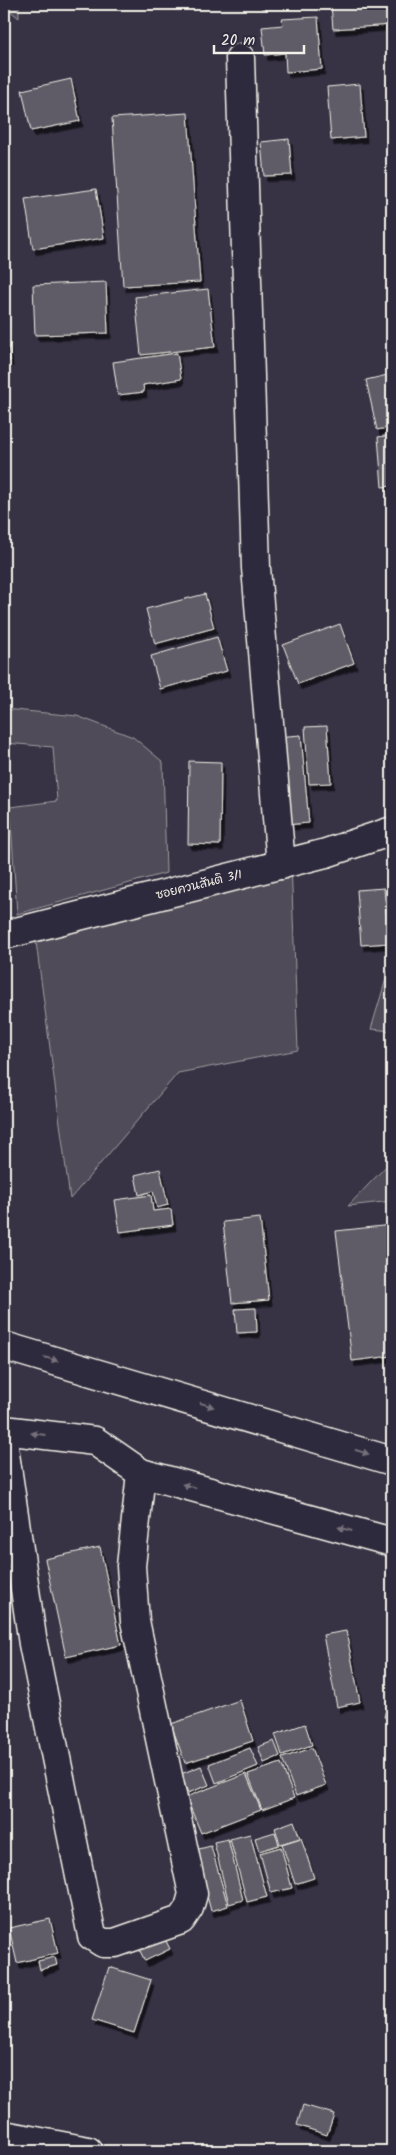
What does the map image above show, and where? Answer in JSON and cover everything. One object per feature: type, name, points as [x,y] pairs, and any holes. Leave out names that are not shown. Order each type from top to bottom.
[{"type":"street","points":[[240,58],[256,568],[281,865]]},
{"type":"street","name":"ซอยควนสันติ 3/1","points":[[4,935],[326,853],[392,831]]},
{"type":"street","points":[[4,1346],[392,1460]]},
{"type":"street","points":[[4,1430],[95,1441],[141,1472],[392,1542]]},
{"type":"street","points":[[4,1446],[33,1644],[92,1936],[103,1943],[115,1943],[181,1920],[189,1908],[193,1894],[135,1621],[131,1566],[141,1472]]},
{"type":"street","points":[[4,2135],[88,2151]]},
{"type":"shaded area","points":[[4,4],[19,4],[19,18],[4,6]]},
{"type":"shaded area","points":[[261,4],[310,4],[308,8],[262,9]]},
{"type":"shaded area","points":[[4,709],[77,716],[133,737],[163,762],[166,873],[17,914],[10,807],[57,801],[53,747],[5,743]]},
{"type":"shaded area","points":[[291,862],[298,1050],[178,1073],[70,1199],[34,927]]},
{"type":"shaded area","points":[[392,959],[392,1031],[371,1029]]},
{"type":"shaded area","points":[[392,1160],[392,1201],[348,1206]]},
{"type":"building","points":[[331,4],[392,4],[392,25],[333,29]]},
{"type":"building","points":[[318,17],[322,69],[286,72],[285,53],[265,55],[262,27],[283,25],[282,19]]},
{"type":"building","points":[[71,79],[80,121],[31,131],[22,90]]},
{"type":"building","points":[[360,84],[364,137],[331,140],[327,87]]},
{"type":"building","points":[[188,113],[200,282],[123,286],[112,118]]},
{"type":"building","points":[[289,139],[292,175],[264,176],[261,142]]},
{"type":"building","points":[[96,189],[104,238],[33,249],[25,199]]},
{"type":"building","points":[[106,282],[108,333],[35,335],[33,285]]},
{"type":"building","points":[[208,289],[215,347],[141,355],[135,297]]},
{"type":"building","points":[[4,307],[10,361],[4,361]]},
{"type":"building","points":[[177,353],[181,379],[143,385],[144,392],[118,395],[113,362]]},
{"type":"building","points":[[392,374],[392,427],[377,430],[366,380]]},
{"type":"building","points":[[392,435],[392,486],[382,487],[378,437]]},
{"type":"building","points":[[205,594],[214,628],[155,644],[146,609]]},
{"type":"building","points":[[340,624],[354,663],[298,684],[283,645]]},
{"type":"building","points":[[217,637],[227,671],[160,689],[151,656]]},
{"type":"building","points":[[327,726],[331,783],[309,784],[305,727]]},
{"type":"building","points":[[301,735],[309,823],[285,825],[276,737]]},
{"type":"building","points":[[189,761],[221,762],[220,845],[188,844]]},
{"type":"building","points":[[384,888],[389,943],[361,945],[357,890]]},
{"type":"building","points":[[160,1169],[168,1205],[157,1208],[153,1191],[139,1195],[135,1175]]},
{"type":"building","points":[[151,1195],[153,1211],[171,1209],[173,1225],[120,1232],[115,1200]]},
{"type":"building","points":[[260,1218],[269,1300],[232,1303],[223,1222]]},
{"type":"building","points":[[392,1225],[392,1356],[352,1361],[336,1231]]},
{"type":"building","points":[[256,1308],[257,1332],[237,1333],[235,1309]]},
{"type":"building","points":[[100,1547],[121,1645],[66,1657],[45,1559]]},
{"type":"building","points":[[346,1631],[360,1702],[337,1707],[323,1635]]},
{"type":"building","points":[[392,1687],[392,1720],[384,1717]]},
{"type":"building","points":[[240,1700],[253,1741],[185,1763],[171,1724]]},
{"type":"building","points":[[305,1724],[312,1745],[282,1755],[275,1734]]},
{"type":"building","points":[[274,1741],[280,1756],[264,1763],[258,1747]]},
{"type":"building","points":[[250,1748],[258,1766],[216,1783],[209,1764]]},
{"type":"building","points":[[312,1748],[326,1785],[296,1796],[282,1758]]},
{"type":"building","points":[[281,1763],[294,1798],[262,1810],[248,1774]]},
{"type":"building","points":[[201,1766],[209,1785],[188,1793],[181,1774]]},
{"type":"building","points":[[246,1774],[261,1810],[201,1833],[186,1797]]},
{"type":"building","points":[[294,1821],[300,1838],[280,1844],[275,1828]]},
{"type":"building","points":[[275,1832],[279,1845],[259,1851],[255,1838]]},
{"type":"building","points":[[250,1834],[267,1897],[247,1902],[230,1839]]},
{"type":"building","points":[[301,1838],[314,1878],[295,1884],[282,1844]]},
{"type":"building","points":[[228,1839],[243,1900],[229,1904],[214,1842]]},
{"type":"building","points":[[211,1846],[228,1906],[211,1911],[195,1850]]},
{"type":"building","points":[[281,1847],[292,1888],[271,1893],[260,1853]]},
{"type":"building","points":[[50,1919],[58,1953],[17,1963],[9,1928]]},
{"type":"building","points":[[4,1928],[7,1928],[7,1961],[4,1961]]},
{"type":"building","points":[[163,1935],[170,1949],[145,1961],[138,1947]]},
{"type":"building","points":[[55,1957],[57,1965],[40,1970],[38,1961]]},
{"type":"building","points":[[109,1967],[151,1980],[134,2033],[92,2020]]},
{"type":"building","points":[[303,2105],[334,2114],[327,2135],[297,2125]]}]
